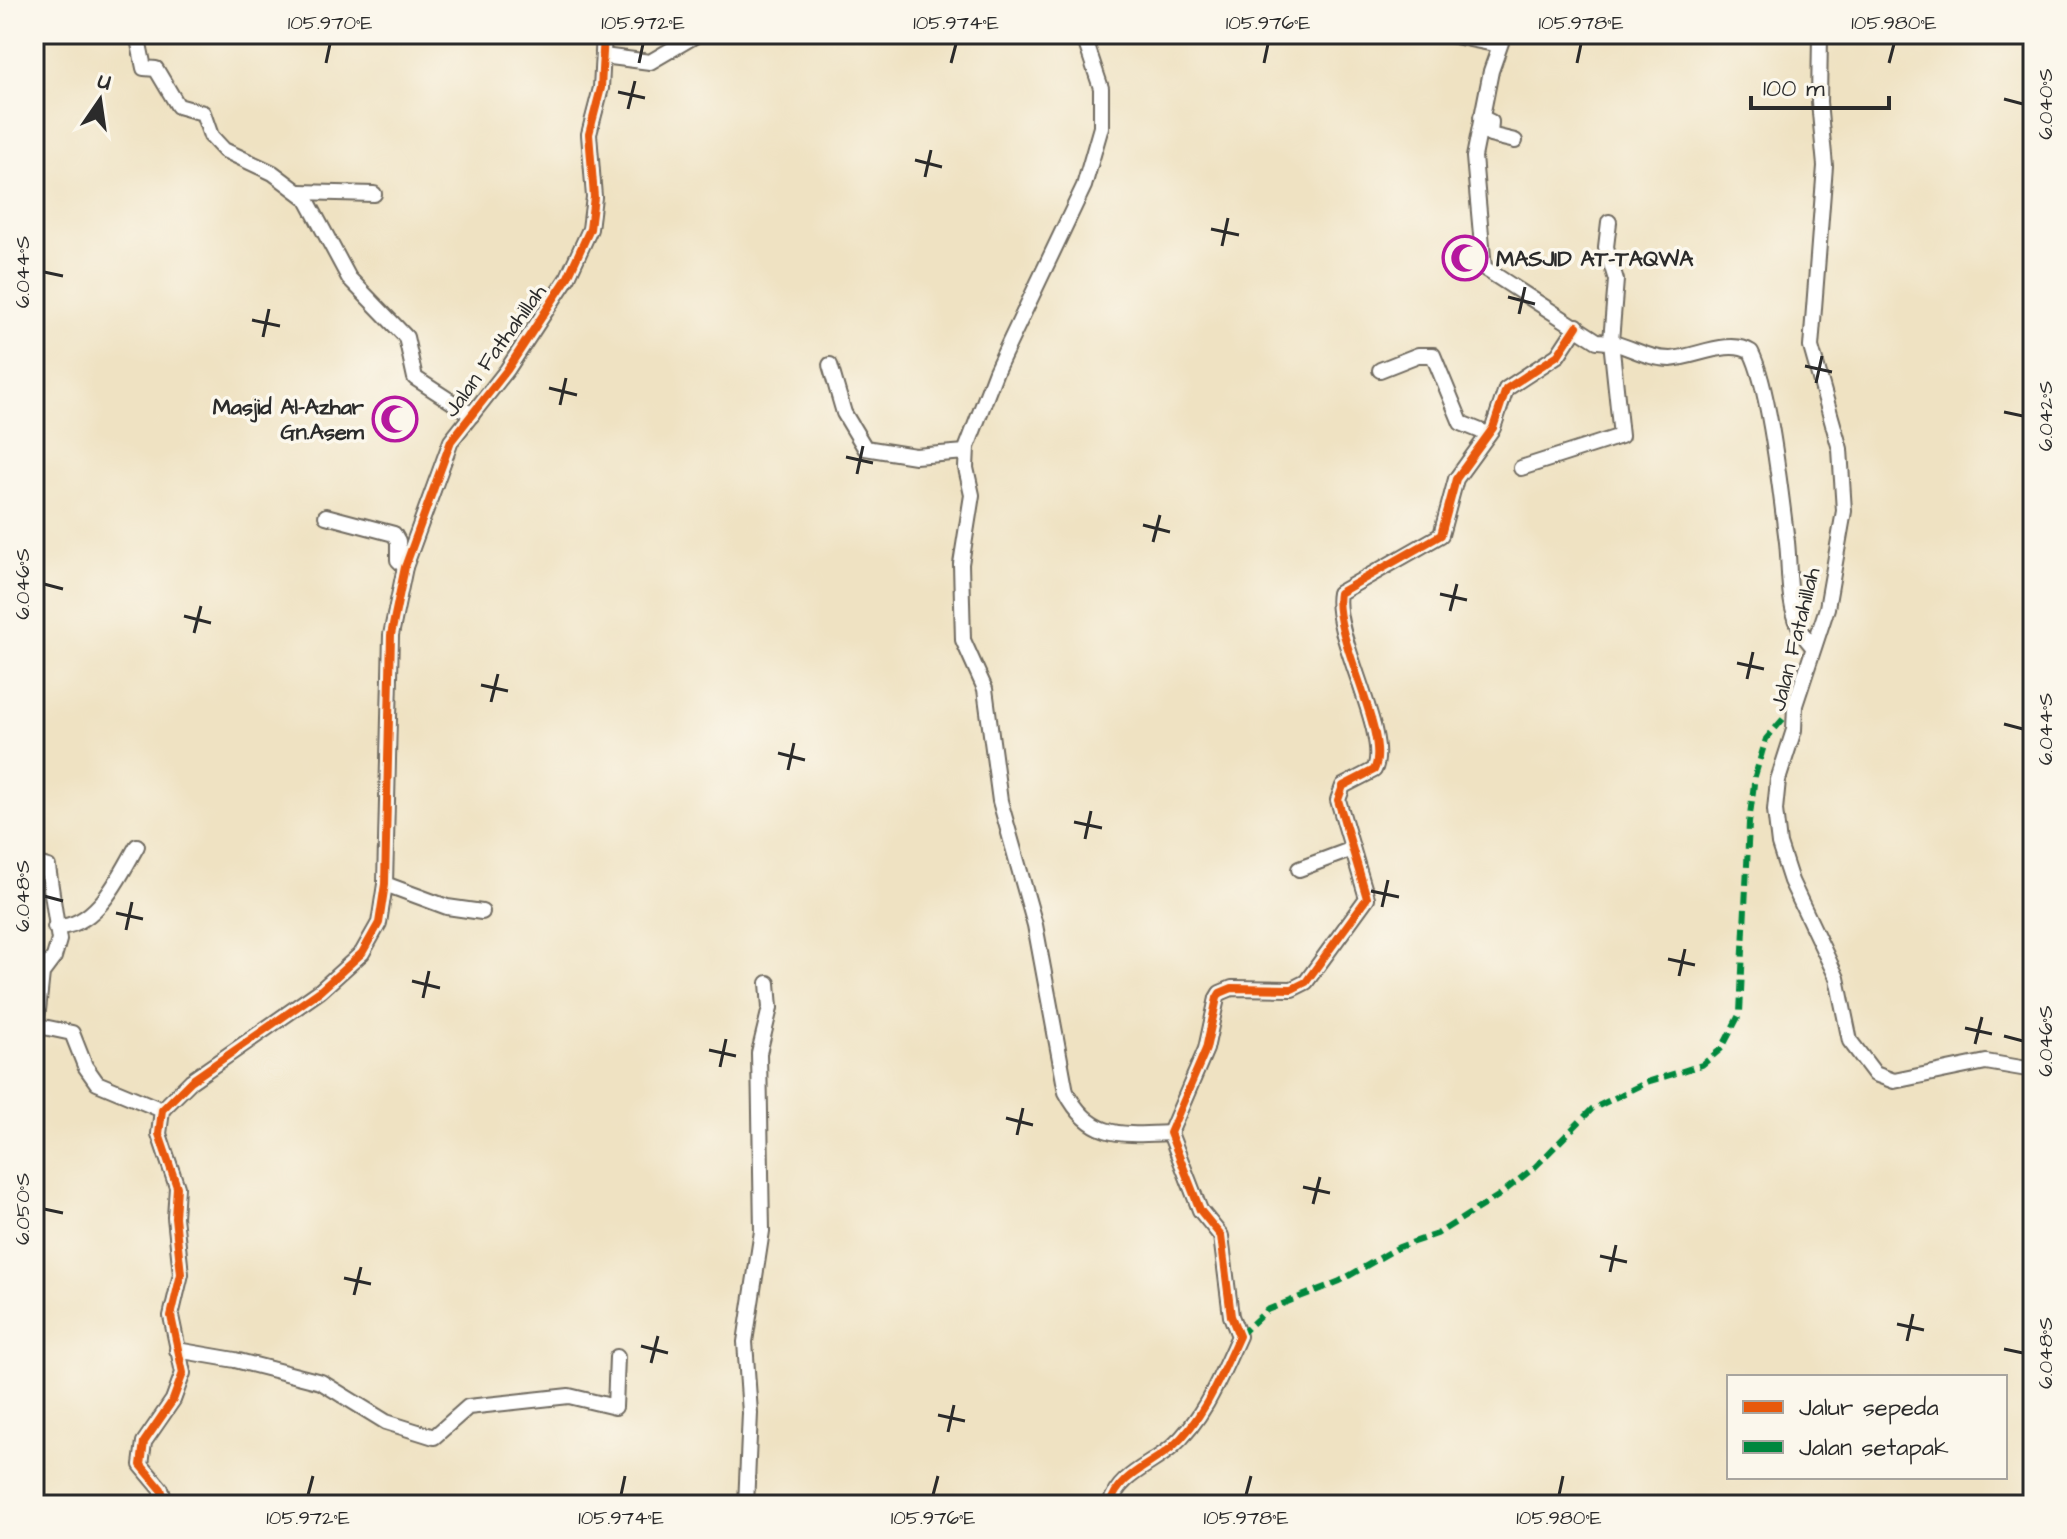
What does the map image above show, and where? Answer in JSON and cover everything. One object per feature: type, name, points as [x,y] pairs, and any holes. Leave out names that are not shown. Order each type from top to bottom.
[{"type":"street","points":[[137,34],[144,68],[156,69],[178,106],[203,113],[211,136],[218,145],[273,173],[300,192],[332,241],[349,278],[406,337],[415,378],[472,415]]},
{"type":"street","name":"Jalan Fathahillah","points":[[162,1110],[191,1081],[338,977],[362,953],[379,923],[385,884],[391,635],[405,567],[451,441],[507,370],[560,290],[590,229],[594,197],[589,134],[601,88],[604,34]]},
{"type":"street","points":[[603,56],[650,62],[698,34]]},
{"type":"street","points":[[1083,34],[1103,97],[1103,119],[1093,160],[1070,217],[991,381],[966,452],[972,495],[961,564],[963,640],[985,689],[1000,801],[1035,925],[1066,1092],[1076,1110],[1102,1131],[1170,1133]]},
{"type":"street","points":[[1359,34],[1399,34]]},
{"type":"street","points":[[1445,34],[1502,39],[1481,117],[1474,175],[1484,268],[1495,278],[1597,341],[1611,341],[1656,358],[1670,359],[1723,349],[1747,349],[1757,366],[1764,401],[1787,541],[1792,614],[1813,647]]},
{"type":"street","name":"Jalan Fatahillah","points":[[1820,34],[1819,102],[1825,166],[1811,347],[1840,449],[1845,489],[1833,583],[1778,780],[1776,826],[1791,881],[1837,978],[1850,1041],[1875,1074],[1886,1080],[1986,1062],[2033,1070]]},
{"type":"street","points":[[1481,117],[1491,122],[1490,135],[1515,141]]},
{"type":"street","points":[[300,192],[374,194]]},
{"type":"street","points":[[1521,468],[1621,436],[1611,341],[1616,280],[1606,247],[1609,222]]},
{"type":"street","points":[[1110,1505],[1117,1486],[1172,1447],[1196,1421],[1239,1336],[1231,1316],[1221,1236],[1200,1210],[1170,1133],[1206,1049],[1220,993],[1232,988],[1292,989],[1306,982],[1365,904],[1367,887],[1350,850],[1338,800],[1340,789],[1374,770],[1377,761],[1340,614],[1339,593],[1441,535],[1456,479],[1488,434],[1506,389],[1558,355],[1577,326]]},
{"type":"street","points":[[1380,370],[1418,355],[1433,355],[1461,423],[1488,434]]},
{"type":"street","points":[[830,365],[844,413],[865,448],[915,456],[966,452]]},
{"type":"street","points":[[326,516],[394,534],[398,541],[398,560],[405,567]]},
{"type":"street","points":[[55,927],[77,925],[91,913],[118,880],[137,846]]},
{"type":"street","points":[[1299,869],[1350,850]]},
{"type":"street","points":[[34,863],[48,867],[58,950],[42,973],[34,1048]]},
{"type":"street","points":[[385,884],[447,907],[482,912]]},
{"type":"street","points":[[746,1505],[750,1444],[745,1342],[762,1231],[759,1053],[770,1008],[768,983]]},
{"type":"street","points":[[35,1025],[72,1033],[85,1066],[97,1083],[162,1110],[159,1134],[177,1187],[175,1217],[181,1274],[171,1316],[182,1363],[180,1385],[144,1442],[141,1465],[161,1489],[166,1505]]},
{"type":"street","points":[[177,1350],[235,1360],[321,1382],[354,1405],[398,1427],[434,1437],[468,1407],[569,1396],[614,1407],[617,1357]]},
{"type":"marked path","points":[[1239,1336],[1267,1310],[1340,1281],[1399,1247],[1437,1234],[1498,1196],[1535,1167],[1592,1109],[1647,1082],[1702,1065],[1722,1048],[1740,1013],[1749,823],[1755,776],[1766,739],[1784,718]]},
{"type":"cycle path","points":[[166,1505],[161,1489],[141,1465],[144,1442],[173,1400],[183,1373],[171,1316],[181,1274],[175,1217],[177,1187],[159,1134],[162,1110],[191,1081],[320,991],[362,953],[379,923],[385,884],[391,635],[405,567],[451,441],[507,370],[568,277],[590,229],[594,197],[589,134],[601,88],[604,34]]},
{"type":"cycle path","points":[[1110,1505],[1127,1478],[1172,1447],[1193,1423],[1211,1396],[1239,1336],[1231,1316],[1221,1236],[1200,1210],[1170,1133],[1206,1049],[1217,998],[1220,993],[1232,988],[1292,989],[1306,982],[1367,898],[1338,800],[1343,786],[1374,770],[1377,755],[1369,710],[1344,633],[1339,593],[1441,535],[1456,479],[1493,428],[1506,389],[1558,355],[1577,326]]},
{"type":"place","name":"MASJID AT-TAQWA","points":[[1465,258]]},
{"type":"place","name":"Masjid Al-Azhar Gn.Asem","points":[[395,419]]}]
